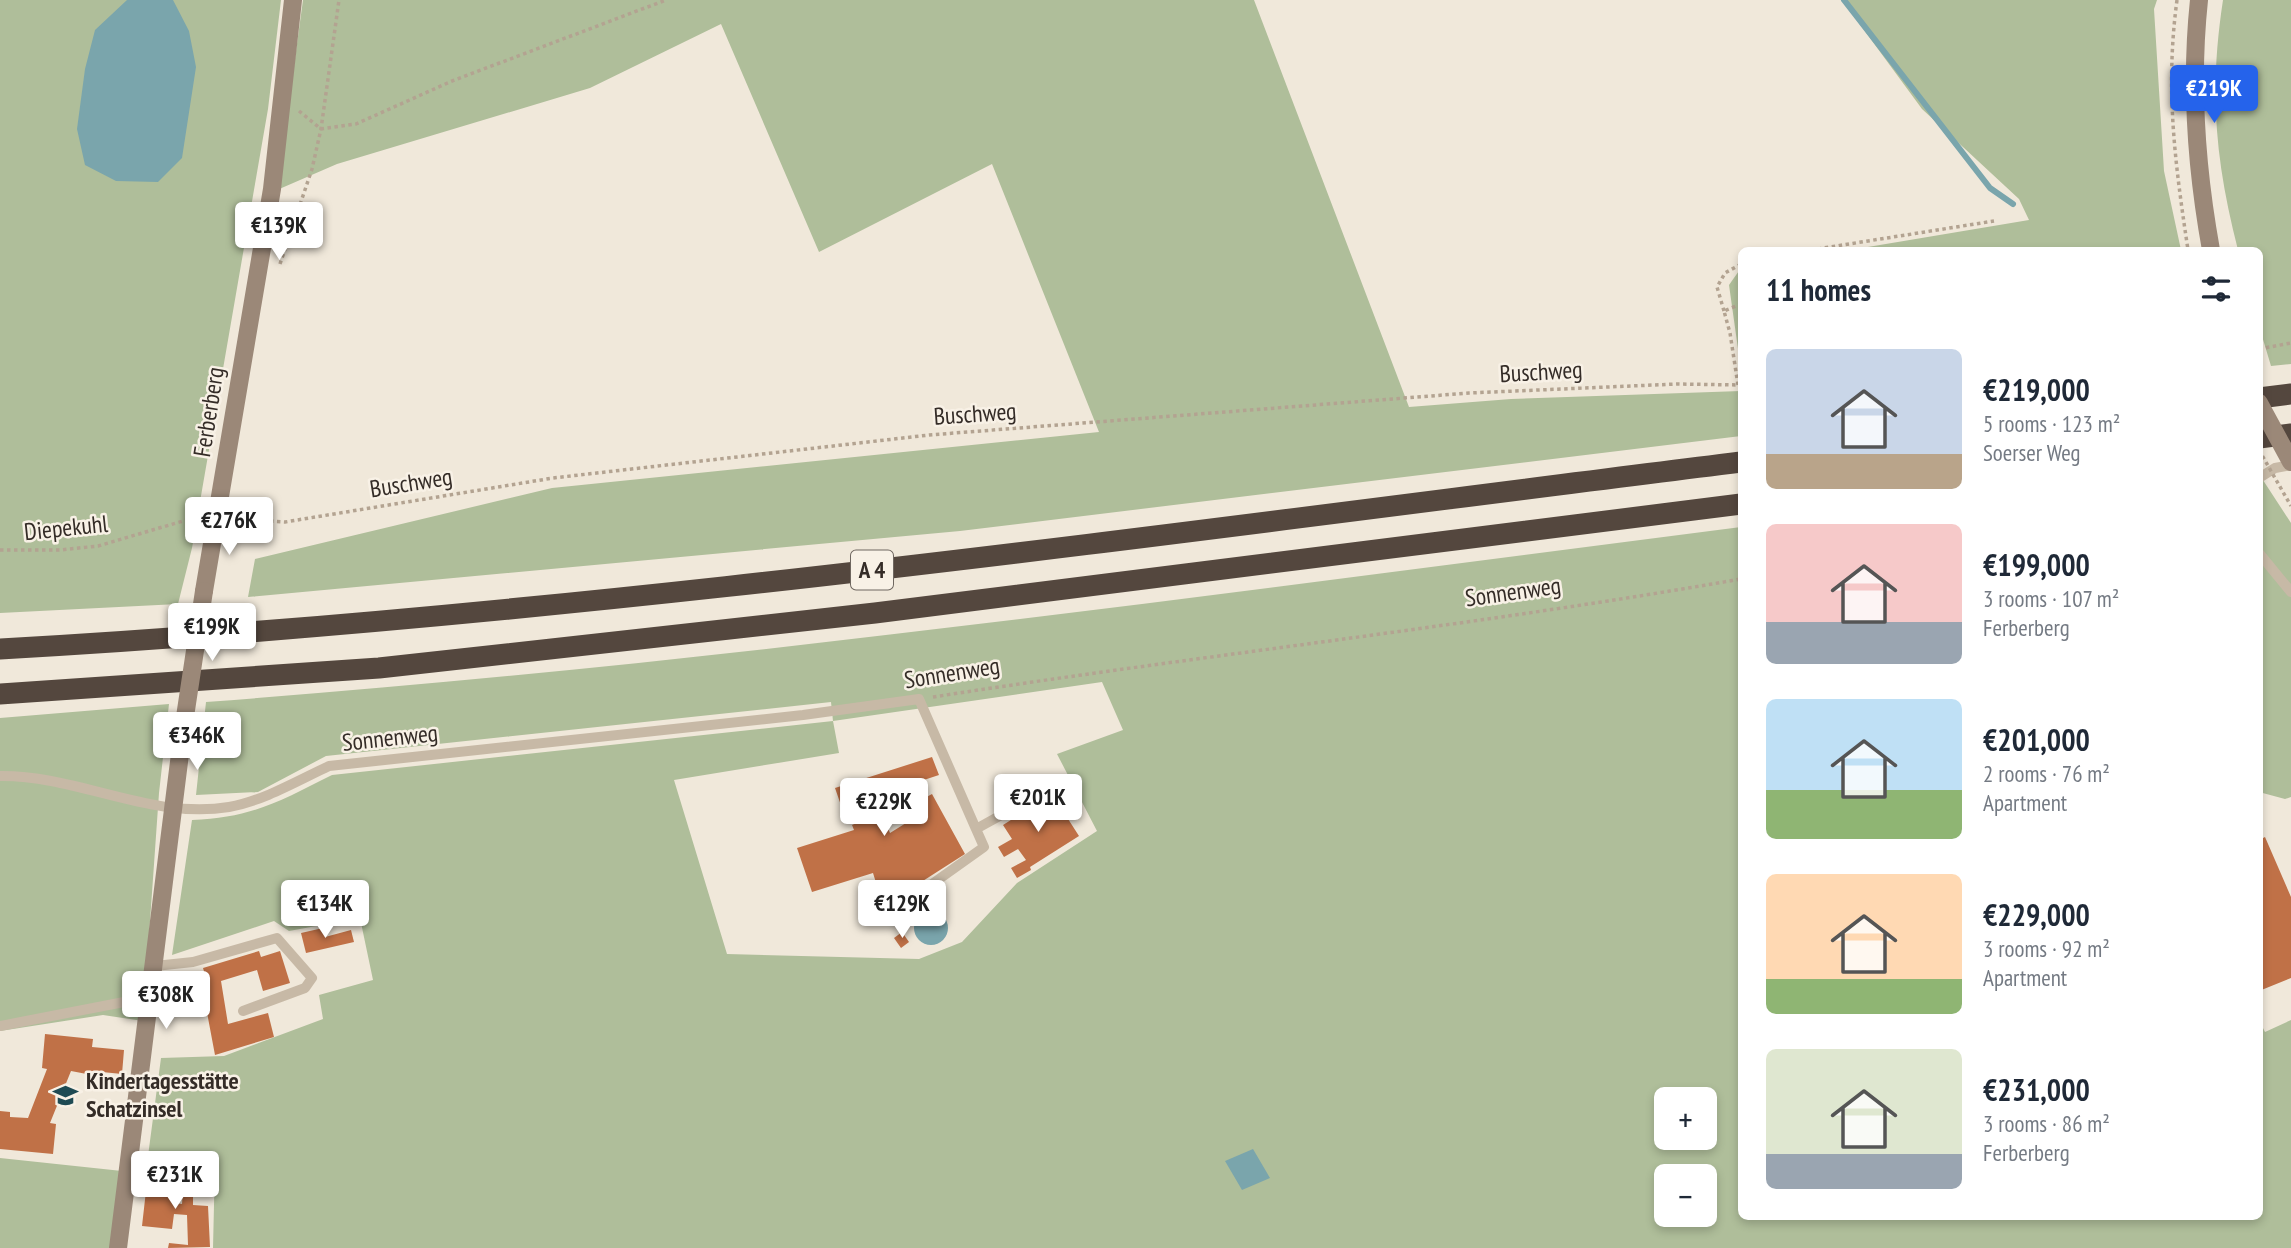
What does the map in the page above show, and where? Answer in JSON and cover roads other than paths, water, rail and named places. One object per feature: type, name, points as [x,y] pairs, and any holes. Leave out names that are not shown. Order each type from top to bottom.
[{"type":"highway","points":[[2263,400],[2291,394]]},
{"type":"highway","points":[[2263,438],[2291,434]]},
{"type":"highway","name":"A 4","points":[[0,649],[274,632],[864,571],[1738,462]]},
{"type":"highway","name":"A 4","points":[[0,694],[379,668],[903,610],[1738,504]]},
{"type":"street","name":"Ferberberg","points":[[118,1248],[183,730],[216,516],[272,189],[293,0]]},
{"type":"street","points":[[2199,0],[2194,91],[2196,157],[2211,247]]},
{"type":"street","points":[[2263,409],[2291,464]]},
{"type":"lane","points":[[2263,476],[2275,468],[2291,464]]},
{"type":"lane","points":[[2263,559],[2291,592]]},
{"type":"lane","name":"Sonnenweg","points":[[0,776],[24,776],[62,782],[173,809],[230,807],[261,797],[329,766],[803,715],[919,699],[976,829]]},
{"type":"lane","points":[[904,904],[984,847],[976,829],[1032,798]]},
{"type":"lane","points":[[155,966],[192,962],[277,938],[312,978],[305,988],[243,1011]]},
{"type":"lane","points":[[0,1026],[151,997]]},
{"type":"water","points":[[127,0],[173,0],[189,31],[196,67],[182,158],[158,182],[116,181],[85,165],[77,129],[85,69],[95,30]]},
{"type":"water","points":[[931,911],[943,916],[948,928],[943,940],[931,945],[919,940],[914,928],[919,916]]},
{"type":"water","points":[[1253,1149],[1270,1178],[1242,1190],[1225,1161]]},
{"type":"waterway","points":[[1844,0],[1990,188],[2013,204]]},
{"type":"place","name":"Kindertagesstätte Schatzinsel","points":[[66,1095]]}]
